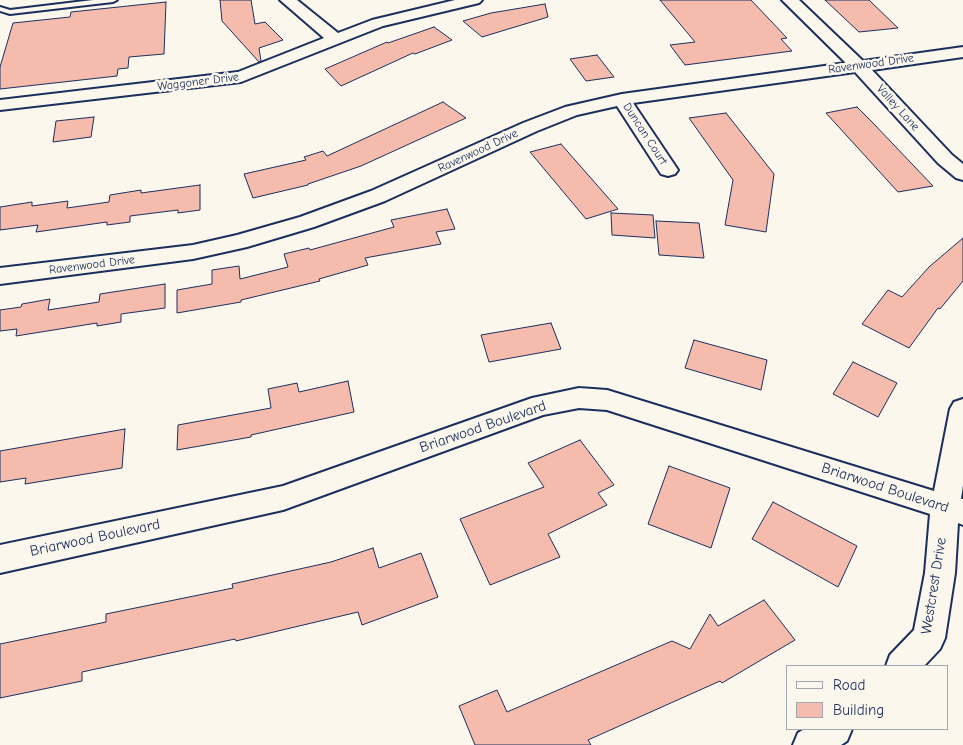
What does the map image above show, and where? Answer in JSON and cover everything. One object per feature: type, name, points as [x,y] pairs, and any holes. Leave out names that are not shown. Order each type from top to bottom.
[{"type":"street","points":[[288,0],[336,40]]},
{"type":"street","name":"Waggoner Drive","points":[[0,105],[242,77],[378,23],[474,0]]},
{"type":"street","name":"Valley Lane","points":[[790,0],[859,66],[944,159],[963,174]]},
{"type":"street","name":"Ravenwood Drive","points":[[0,276],[193,252],[307,222],[378,196],[547,120],[571,111],[622,99],[963,52]]},
{"type":"street","name":"Duncan Court","points":[[622,99],[668,170]]},
{"type":"street","name":"Briarwood Boulevard","points":[[0,559],[284,498],[542,405],[579,398],[608,400],[954,510]]},
{"type":"street","name":"Westcrest Drive","points":[[903,665],[929,638],[940,573],[954,510],[963,409]]},
{"type":"street","points":[[810,745],[833,730]]},
{"type":"lane","points":[[39,9],[41,0]]},
{"type":"lane","points":[[0,9],[10,12],[82,2],[113,0]]},
{"type":"building","points":[[220,0],[251,0],[255,24],[265,22],[283,40],[259,48],[261,61],[259,62],[222,21]]},
{"type":"building","points":[[660,0],[751,0],[787,38],[781,39],[792,51],[685,65],[670,45],[695,42]]},
{"type":"building","points":[[825,0],[869,0],[898,28],[859,32]]},
{"type":"building","points":[[166,2],[164,54],[129,57],[128,68],[118,69],[117,76],[0,89],[0,67],[13,23],[70,17],[71,12]]},
{"type":"building","points":[[545,4],[548,17],[482,37],[463,21],[491,13]]},
{"type":"building","points":[[434,27],[452,40],[415,54],[413,53],[341,86],[325,69],[387,42]]},
{"type":"building","points":[[597,55],[614,77],[586,81],[570,59]]},
{"type":"building","points":[[443,102],[466,118],[361,166],[308,185],[253,198],[244,174],[306,160],[304,157],[323,151],[327,156]]},
{"type":"building","points":[[857,107],[933,186],[898,192],[826,113]]},
{"type":"building","points":[[726,113],[774,174],[766,232],[725,225],[733,180],[689,118]]},
{"type":"building","points":[[94,117],[91,137],[53,142],[56,121]]},
{"type":"building","points":[[561,144],[618,209],[586,219],[530,152]]},
{"type":"building","points":[[200,185],[200,210],[178,213],[178,210],[130,216],[130,222],[107,225],[107,222],[36,232],[38,225],[0,230],[0,207],[32,202],[32,206],[68,201],[67,208],[109,202],[110,195],[141,190],[141,193]]},
{"type":"building","points":[[447,209],[455,229],[436,232],[441,244],[365,258],[368,265],[319,279],[320,281],[241,300],[241,302],[177,313],[177,290],[212,284],[212,270],[239,266],[240,279],[288,267],[284,254],[309,248],[310,250],[394,227],[391,220]]},
{"type":"building","points":[[611,213],[653,215],[655,238],[612,235]]},
{"type":"building","points":[[656,221],[699,223],[704,258],[659,255]]},
{"type":"building","points":[[963,238],[963,281],[940,309],[938,308],[909,348],[862,324],[888,290],[902,297],[929,267]]},
{"type":"building","points":[[165,284],[165,308],[121,314],[121,322],[97,326],[97,323],[16,336],[17,329],[0,331],[0,310],[21,307],[22,304],[50,299],[48,310],[99,302],[100,294]]},
{"type":"building","points":[[551,323],[561,349],[489,362],[481,335]]},
{"type":"building","points":[[694,340],[767,360],[761,390],[685,368]]},
{"type":"building","points":[[853,362],[897,383],[878,417],[833,394]]},
{"type":"building","points":[[348,381],[354,412],[251,435],[251,437],[177,450],[178,425],[271,408],[268,389],[297,383],[299,392]]},
{"type":"building","points":[[125,429],[122,468],[25,484],[26,478],[0,482],[0,451]]},
{"type":"building","points":[[580,440],[614,485],[598,493],[607,505],[548,534],[560,557],[490,585],[460,519],[544,487],[528,463]]},
{"type":"building","points":[[669,466],[730,488],[711,548],[648,524]]},
{"type":"building","points":[[773,502],[857,546],[838,587],[752,539]]},
{"type":"building","points":[[373,548],[379,568],[421,553],[438,597],[362,625],[358,612],[236,641],[235,639],[82,672],[82,681],[0,698],[0,644],[106,622],[106,614],[233,588],[232,584],[331,562]]},
{"type":"building","points":[[764,600],[795,640],[722,683],[720,681],[588,740],[591,745],[475,745],[459,706],[497,690],[507,712],[672,641],[690,649],[710,614],[718,626]]}]
